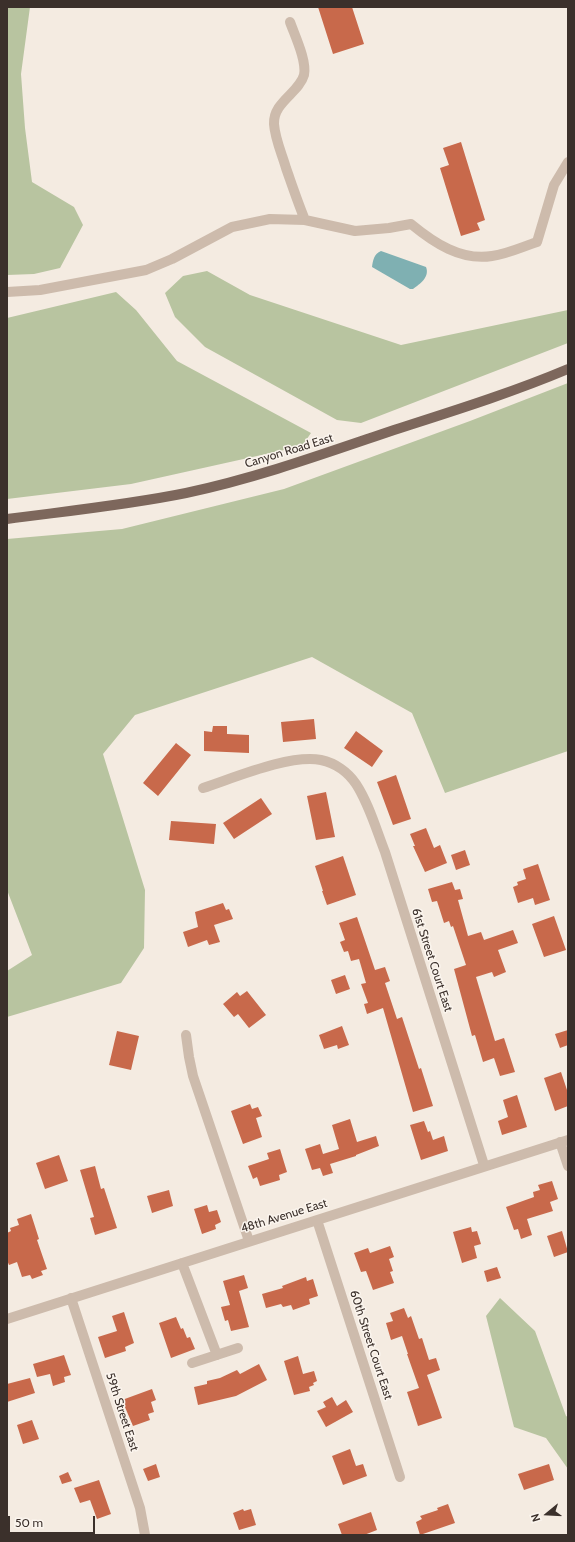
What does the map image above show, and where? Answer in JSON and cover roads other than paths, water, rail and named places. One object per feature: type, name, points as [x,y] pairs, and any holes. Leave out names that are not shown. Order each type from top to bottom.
[{"type":"main road","name":"Canyon Road East","points":[[7,519],[104,507],[187,493],[244,479],[480,403],[568,369]]},
{"type":"street","points":[[290,22],[303,58],[304,74],[300,84],[289,95],[277,111],[274,123],[279,147],[304,220]]},
{"type":"street","points":[[7,292],[40,290],[146,270],[172,259],[232,227],[270,219],[304,220],[355,231],[412,224],[430,240],[453,251],[474,257],[493,256],[537,242],[554,185],[568,162]]},
{"type":"street","name":"61st Street Court East","points":[[203,788],[267,767],[295,760],[311,759],[322,760],[342,769],[356,784],[368,808],[385,852],[484,1165]]},
{"type":"street","points":[[186,1035],[193,1076],[249,1241]]},
{"type":"street","points":[[564,1141],[568,1166]]},
{"type":"street","name":"48th Avenue East","points":[[7,1318],[317,1220],[484,1165],[564,1141]]},
{"type":"street","name":"60th Street Court East","points":[[317,1220],[400,1477]]},
{"type":"street","points":[[182,1263],[216,1355]]},
{"type":"street","name":"59th Street East","points":[[71,1298],[140,1508],[145,1535]]},
{"type":"street","points":[[192,1363],[238,1348]]},
{"type":"water","points":[[381,251],[426,267],[427,274],[424,280],[413,289],[410,289],[372,267],[375,256]]}]
